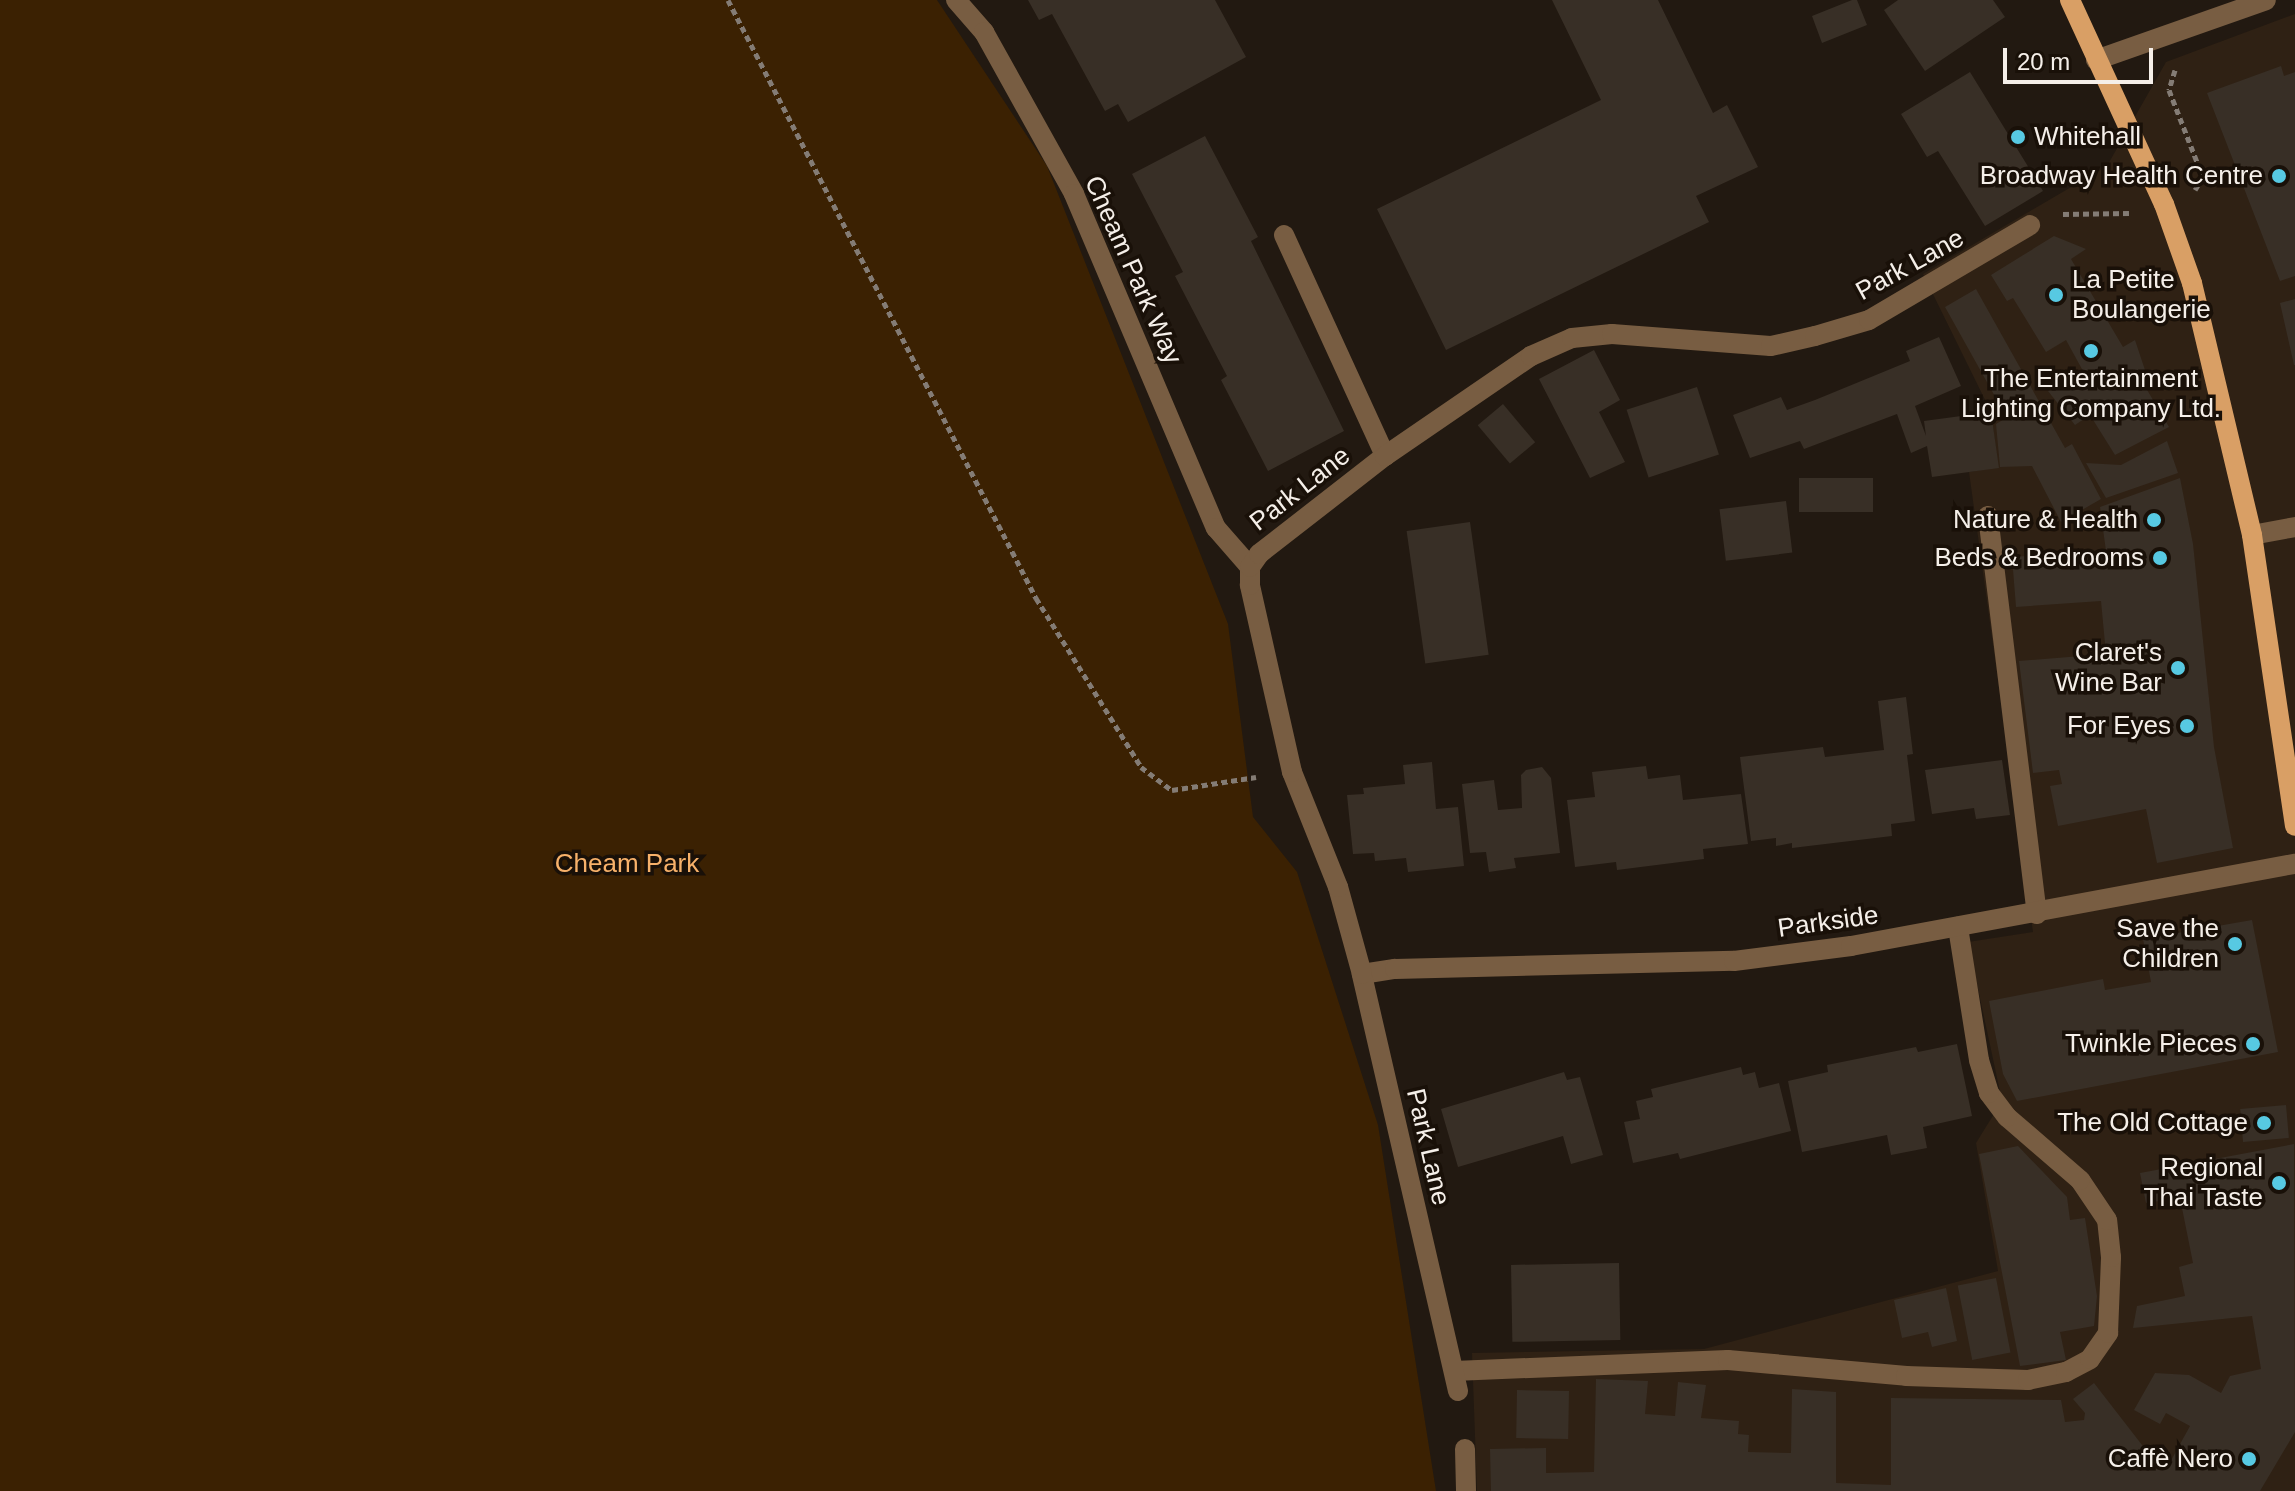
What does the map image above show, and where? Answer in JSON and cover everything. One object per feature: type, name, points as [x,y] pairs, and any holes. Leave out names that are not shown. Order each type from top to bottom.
[{"type":"main road","points":[[2070,0],[2180,241],[2228,424],[2252,535],[2295,826]]},
{"type":"street","name":"Cheam Park Way","points":[[956,0],[984,32],[1074,194],[1216,528],[1250,567]]},
{"type":"street","points":[[2096,60],[2266,0]]},
{"type":"street","name":"Park Lane","points":[[1958,927],[1979,1060],[1989,1093],[2007,1117],[2080,1180],[2107,1220],[2111,1257],[2108,1333],[2090,1359],[2066,1372],[2028,1380],[1906,1376],[1728,1360],[1456,1381],[1362,974],[1338,887],[1292,772],[1250,585],[1250,567],[1259,554],[1385,456],[1531,356],[1572,338],[1612,334],[1771,346],[1815,336],[1869,320],[2030,225]]},
{"type":"street","points":[[1284,235],[1385,456]]},
{"type":"street","points":[[1988,516],[2037,914]]},
{"type":"street","points":[[2252,535],[2295,527]]},
{"type":"street","name":"Parkside","points":[[1362,974],[1395,969],[1734,961],[2037,914],[2295,864]]},
{"type":"street","points":[[1465,1449],[1466,1491]]},
{"type":"path","points":[[728,0],[1036,598],[1141,767],[1172,790],[1292,772]]},
{"type":"path","points":[[2176,69],[2169,90],[2203,177],[2195,190]]},
{"type":"path","points":[[2030,225],[2049,214],[2137,213]]},
{"type":"shaded area","points":[[2295,14],[2295,1491],[1477,1491],[1472,1353],[1704,1349],[1998,1271],[1976,1143],[2002,1101],[1968,942],[2033,932],[1969,472],[1998,467],[1991,412],[1923,274],[2107,166],[2166,62]]},
{"type":"green space","name":"Cheam Park","points":[[0,0],[937,0],[1047,166],[1228,624],[1253,817],[1297,872],[1378,1125],[1436,1491],[0,1491]]},
{"type":"building","points":[[1028,0],[1215,0],[1246,57],[1128,122],[1118,104],[1105,111],[1052,14],[1039,20]]},
{"type":"building","points":[[1552,0],[1658,0],[1713,113],[1727,105],[1758,167],[1696,196],[1709,222],[1446,350],[1377,209],[1601,100]]},
{"type":"building","points":[[1857,0],[1867,25],[1822,43],[1812,16]]},
{"type":"building","points":[[1898,0],[1993,0],[2005,17],[1925,71],[1884,10]]},
{"type":"building","points":[[2281,66],[2284,76],[2295,72],[2295,276],[2280,281],[2207,93]]},
{"type":"building","points":[[1970,72],[2043,191],[1985,226],[1938,151],[1927,157],[1901,114]]},
{"type":"building","points":[[1205,136],[1258,237],[1251,241],[1344,431],[1268,471],[1221,380],[1227,376],[1175,276],[1183,272],[1132,174]]},
{"type":"building","points":[[2054,236],[2086,249],[2071,259],[2123,347],[2135,340],[2148,379],[2143,383],[2169,427],[2115,455],[2090,415],[2075,425],[2048,391],[2083,371],[2066,340],[2046,352],[2013,298],[2007,301],[1991,275]]},
{"type":"building","points":[[1976,289],[2065,448],[2072,444],[2101,499],[2061,522],[2032,466],[2000,467],[1996,424],[2011,415],[2006,406],[2002,409],[1945,307]]},
{"type":"building","points":[[2295,299],[2295,365],[2294,365],[2280,303]]},
{"type":"building","points":[[1939,337],[1961,386],[1915,406],[1926,436],[1924,421],[1991,412],[1999,468],[1932,477],[1927,446],[1911,453],[1897,414],[1804,449],[1800,441],[1750,458],[1733,415],[1781,397],[1787,410],[1815,400],[1910,361],[1906,351]]},
{"type":"building","points":[[1594,350],[1620,400],[1599,412],[1625,462],[1590,478],[1539,379]]},
{"type":"building","points":[[1697,387],[1719,455],[1649,477],[1627,410]]},
{"type":"building","points":[[1503,404],[1535,442],[1510,464],[1478,425]]},
{"type":"building","points":[[2167,441],[2178,473],[2106,498],[2086,463],[2121,465]]},
{"type":"building","points":[[1799,478],[1873,478],[1873,512],[1799,512]]},
{"type":"building","points":[[2180,478],[2193,544],[2214,747],[2233,848],[2157,863],[2146,809],[2058,826],[2050,786],[2062,784],[2059,770],[2033,773],[2019,661],[2106,654],[2101,601],[2016,607],[2012,557],[2106,551],[2100,507]]},
{"type":"building","points":[[1786,501],[1792,553],[1726,561],[1719,509]]},
{"type":"building","points":[[1470,522],[1489,655],[1425,664],[1407,531]]},
{"type":"building","points":[[1906,697],[1913,754],[1907,755],[1915,821],[1891,824],[1892,836],[1792,848],[1792,843],[1776,846],[1776,838],[1751,841],[1740,757],[1823,747],[1825,757],[1884,750],[1878,701]]},
{"type":"building","points":[[2002,760],[2010,815],[1976,819],[1974,808],[1932,814],[1925,770]]},
{"type":"building","points":[[1432,762],[1436,809],[1458,807],[1464,866],[1408,872],[1406,858],[1375,861],[1374,853],[1353,854],[1347,795],[1364,794],[1363,788],[1405,784],[1403,765]]},
{"type":"building","points":[[1646,766],[1648,779],[1680,775],[1683,800],[1741,794],[1748,844],[1703,849],[1704,859],[1617,870],[1616,862],[1575,867],[1567,800],[1595,797],[1592,772]]},
{"type":"building","points":[[1542,767],[1551,778],[1560,853],[1514,858],[1516,868],[1489,872],[1486,852],[1470,853],[1462,784],[1494,780],[1498,810],[1522,808],[1521,775],[1526,770]]},
{"type":"building","points":[[2252,920],[2278,1052],[2017,1101],[2003,1074],[1989,1001],[2103,979],[2105,990],[2151,982],[2143,939]]},
{"type":"building","points":[[1957,1044],[1972,1116],[1923,1127],[1927,1148],[1891,1155],[1887,1135],[1802,1152],[1788,1081],[1828,1072],[1827,1065],[1916,1047],[1918,1052]]},
{"type":"building","points":[[1741,1067],[1743,1075],[1755,1072],[1759,1088],[1779,1083],[1791,1131],[1680,1159],[1678,1153],[1633,1163],[1624,1122],[1640,1119],[1636,1101],[1653,1097],[1651,1089]]},
{"type":"building","points":[[1564,1072],[1567,1080],[1580,1077],[1603,1155],[1571,1164],[1563,1136],[1458,1167],[1441,1109]]},
{"type":"building","name":"The Old Cottage","points":[[2286,1105],[2289,1138],[2243,1142],[2240,1109]]},
{"type":"building","points":[[2294,1144],[2295,1432],[2260,1491],[1491,1491],[1490,1449],[1546,1448],[1546,1473],[1594,1472],[1596,1379],[1648,1381],[1645,1414],[1675,1416],[1678,1382],[1706,1385],[1701,1418],[1739,1421],[1738,1434],[1749,1435],[1748,1452],[1791,1453],[1792,1389],[1836,1392],[1836,1483],[1891,1485],[1891,1398],[2061,1400],[2065,1422],[2084,1420],[2085,1413],[2073,1399],[2094,1383],[2149,1454],[2168,1466],[2190,1426],[2166,1413],[2160,1424],[2134,1410],[2155,1373],[2189,1375],[2221,1393],[2230,1376],[2261,1369],[2252,1316],[2133,1328],[2137,1306],[2185,1296],[2179,1267],[2193,1263],[2180,1198],[2146,1203],[2140,1173]]},
{"type":"building","points":[[2018,1146],[2067,1197],[2070,1220],[2085,1218],[2097,1296],[2094,1326],[2060,1332],[2066,1360],[2020,1366],[1979,1154]]},
{"type":"building","points":[[1619,1263],[1620,1340],[1512,1342],[1511,1265]]},
{"type":"building","points":[[1996,1278],[2011,1353],[1972,1360],[1958,1285]]},
{"type":"building","points":[[1946,1288],[1957,1341],[1932,1347],[1928,1332],[1902,1338],[1894,1300]]},
{"type":"building","points":[[1517,1390],[1569,1391],[1568,1439],[1516,1438]]},
{"type":"place","name":"Whitehall","points":[[2018,137]]},
{"type":"place","name":"Broadway Health Centre","points":[[2279,176]]},
{"type":"place","name":"La Petite Boulangerie","points":[[2056,295]]},
{"type":"place","name":"The Entertainment Lighting Company Ltd.","points":[[2091,351]]},
{"type":"place","name":"Nature & Health","points":[[2154,520]]},
{"type":"place","name":"Beds & Bedrooms","points":[[2160,558]]},
{"type":"place","name":"Claret's Wine Bar","points":[[2178,668]]},
{"type":"place","name":"For Eyes","points":[[2187,726]]},
{"type":"place","name":"Save the Children","points":[[2235,944]]},
{"type":"place","name":"Twinkle Pieces","points":[[2253,1044]]},
{"type":"place","name":"The Old Cottage","points":[[2264,1123]]},
{"type":"place","name":"Regional Thai Taste","points":[[2279,1183]]},
{"type":"place","name":"Caffè Nero","points":[[2249,1459]]}]
